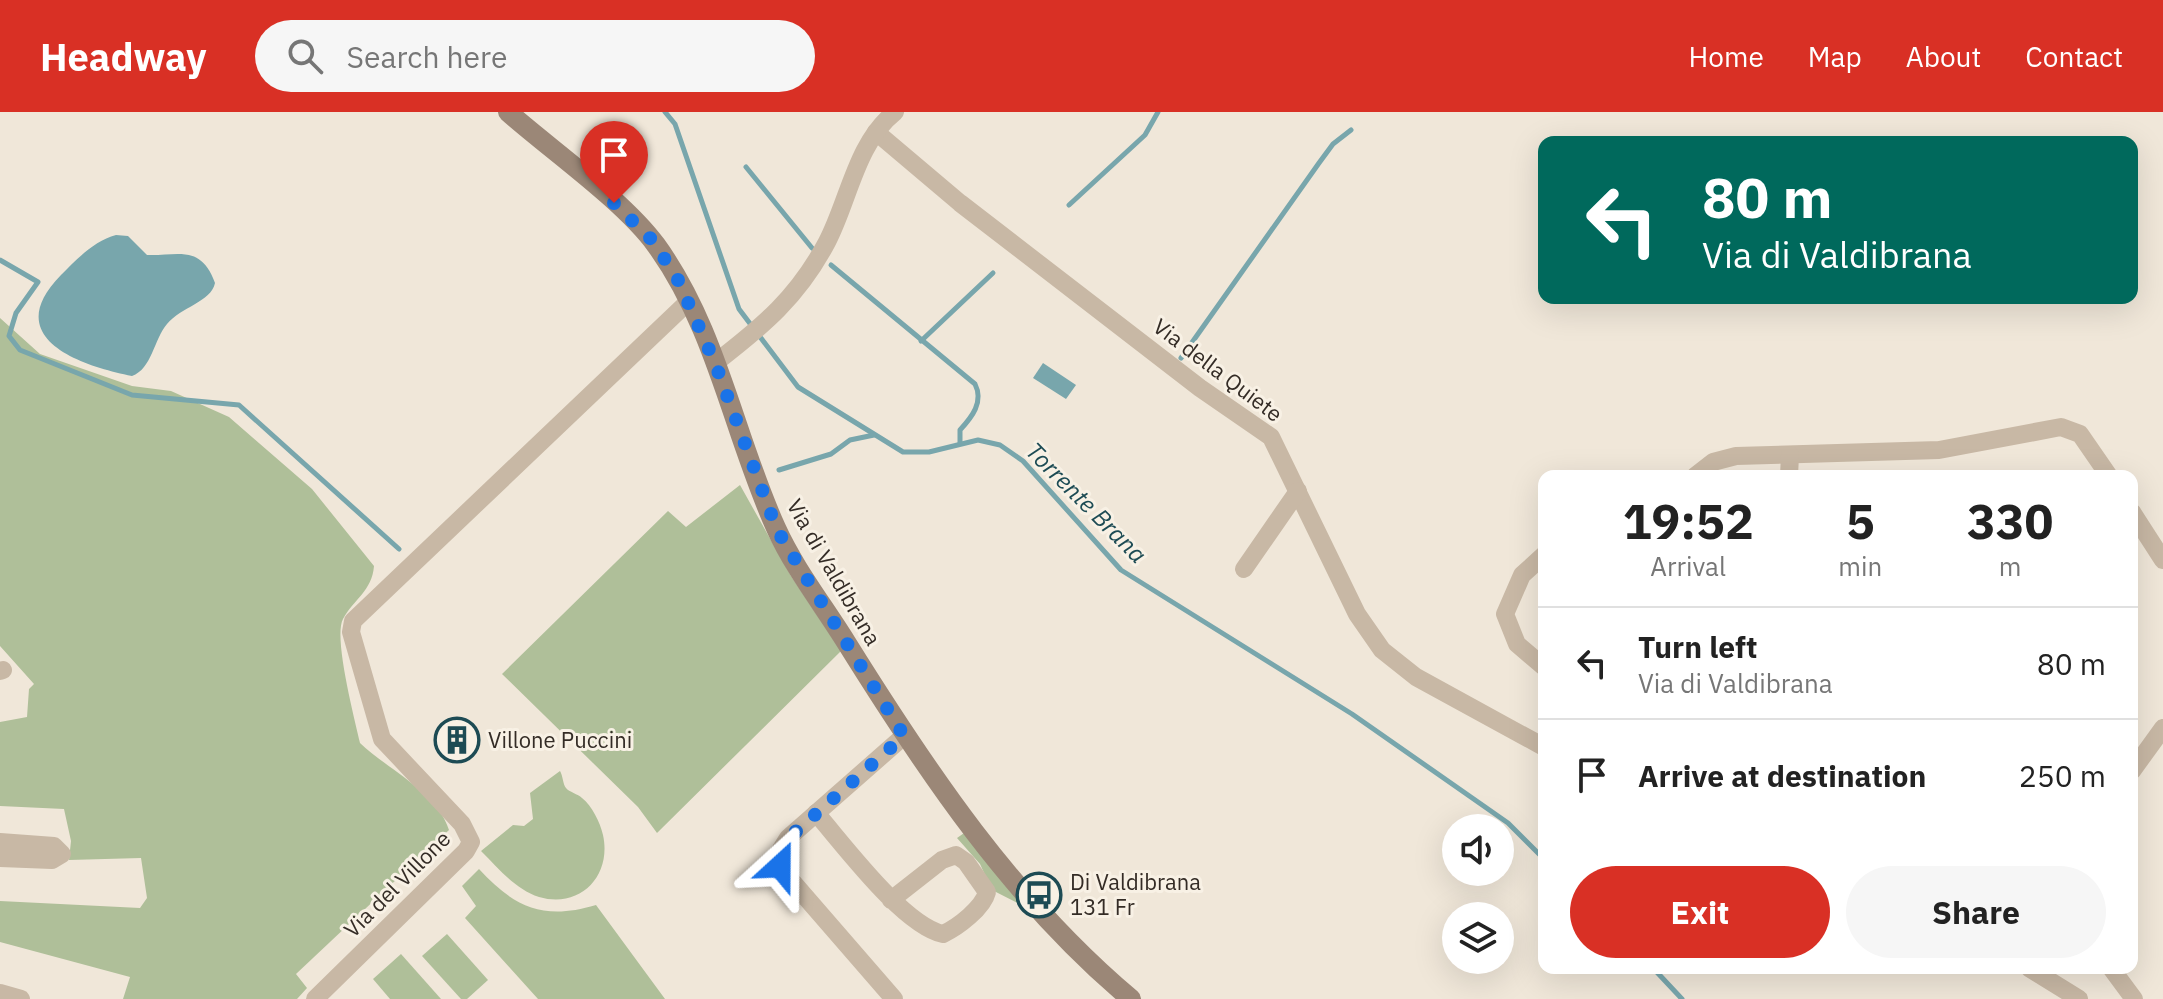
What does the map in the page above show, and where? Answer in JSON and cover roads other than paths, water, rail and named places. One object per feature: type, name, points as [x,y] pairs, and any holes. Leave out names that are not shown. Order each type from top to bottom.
[{"type":"street","name":"Via di Valdibrana","points":[[508,112],[644,230],[666,260],[689,301],[715,363],[777,530],[904,736],[995,860],[1078,950],[1131,999]]},
{"type":"street","points":[[715,363],[767,323],[791,298],[816,261],[876,132],[895,112]]},
{"type":"street","name":"Via della Quiete","points":[[876,132],[972,212],[1200,388],[1271,437],[1357,614],[1382,650],[1416,677],[1538,744]]},
{"type":"street","name":"Via del Villone","points":[[315,999],[466,851],[471,842],[462,824],[386,744],[351,632],[356,618],[689,301]]},
{"type":"street","points":[[1703,470],[1713,462],[1736,456],[1939,450],[2061,427],[2080,434],[2105,470]]},
{"type":"street","points":[[1789,470],[1790,455]]},
{"type":"street","points":[[1244,569],[1298,491]]},
{"type":"street","points":[[2138,521],[2163,560]]},
{"type":"street","points":[[1538,560],[1522,575],[1505,614],[1509,633],[1538,662]]},
{"type":"street","points":[[2138,763],[2163,728]]},
{"type":"street","points":[[894,999],[780,866],[779,847],[904,736]]},
{"type":"street","points":[[816,813],[891,900],[930,929],[943,934],[981,904],[987,892],[963,859],[951,855],[891,900]]},
{"type":"street","points":[[0,842],[54,846],[62,854],[52,860],[0,858]]},
{"type":"street","points":[[2038,974],[2071,997]]},
{"type":"street","points":[[2115,974],[2134,999]]},
{"type":"street","points":[[0,993],[21,999]]},
{"type":"water","points":[[116,235],[128,236],[147,255],[196,257],[203,262],[215,283],[208,295],[167,324],[144,367],[132,376],[69,356],[53,345],[42,331],[39,315],[44,297],[61,275],[93,246]]},
{"type":"water","points":[[1043,363],[1076,385],[1066,399],[1033,378]]},
{"type":"waterway","name":"Torrente Brana","points":[[665,112],[675,124],[739,309],[798,387],[903,452],[929,452],[978,440],[1000,445],[1023,461],[1121,570],[1352,714],[1508,823],[1538,853]]},
{"type":"waterway","points":[[1069,205],[1145,135],[1158,112]]},
{"type":"waterway","points":[[1181,358],[1333,144],[1351,130]]},
{"type":"waterway","points":[[746,167],[812,248]]},
{"type":"waterway","points":[[0,260],[38,282],[16,313],[9,336],[20,350],[132,395],[239,405],[399,549]]},
{"type":"waterway","points":[[831,265],[975,384],[977,403],[960,430],[960,443]]},
{"type":"waterway","points":[[921,341],[993,273]]},
{"type":"waterway","points":[[779,470],[831,454],[850,440],[874,435]]},
{"type":"waterway","name":"Torrente Brana","points":[[1659,974],[1682,999]]},
{"type":"place","name":"Villone Puccini","points":[[457,740]]},
{"type":"place","name":"Di Valdibrana 131 Fr","points":[[1039,895]]}]
